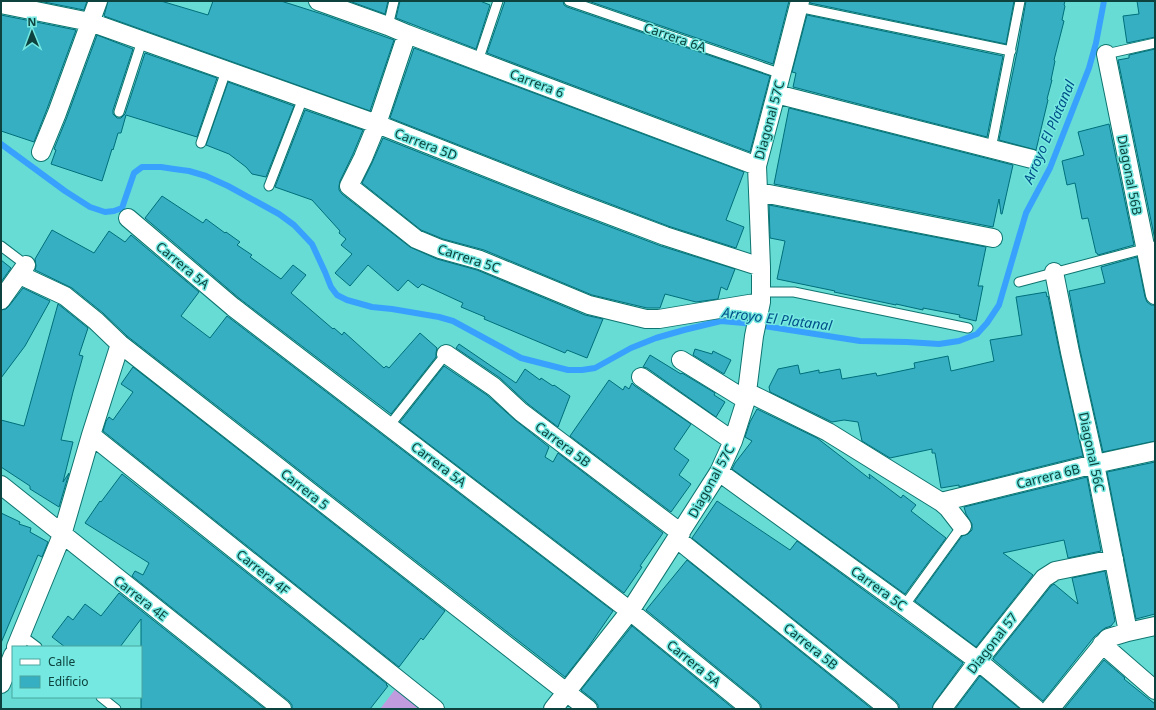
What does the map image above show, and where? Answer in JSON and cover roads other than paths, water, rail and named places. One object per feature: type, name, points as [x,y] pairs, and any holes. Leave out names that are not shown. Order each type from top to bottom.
[{"type":"street","points":[[41,152],[98,1]]},
{"type":"street","name":"Carrera 6","points":[[318,1],[388,26],[757,166]]},
{"type":"street","name":"Carrera 5D","points":[[1,4],[90,22],[377,124],[665,236],[761,266]]},
{"type":"street","name":"Diagonal 57C","points":[[553,709],[630,611],[719,472],[734,441],[747,396],[754,336],[760,303],[761,266],[757,166],[799,4]]},
{"type":"street","name":"Carrera 5C","points":[[407,34],[377,124],[363,158],[349,186],[416,239],[440,249],[480,260],[589,305],[646,319],[659,319],[760,303]]},
{"type":"street","name":"Diagonal 56B","points":[[1106,54],[1150,247],[1155,296]]},
{"type":"street","points":[[776,94],[1032,159]]},
{"type":"street","points":[[758,192],[993,238]]},
{"type":"street","name":"Carrera 5A","points":[[128,218],[233,307],[630,611],[750,709]]},
{"type":"street","points":[[1,300],[23,270]]},
{"type":"street","name":"Carrera 5","points":[[23,270],[65,296],[96,321],[120,344],[588,709]]},
{"type":"street","name":"Diagonal 56C","points":[[1054,272],[1095,464],[1128,632]]},
{"type":"street","points":[[19,641],[62,535],[91,435],[120,344]]},
{"type":"street","name":"Carrera 5B","points":[[446,354],[494,387],[521,412],[679,536],[889,709]]},
{"type":"street","points":[[681,360],[747,396],[828,432],[941,502],[948,508],[962,526]]},
{"type":"street","points":[[640,377],[734,441]]},
{"type":"street","name":"Carrera 4F","points":[[91,435],[435,709]]},
{"type":"street","name":"Carrera 6B","points":[[941,502],[1095,464],[1155,451]]},
{"type":"street","name":"Carrera 5C","points":[[719,472],[978,661],[1036,709]]},
{"type":"street","name":"Carrera 4E","points":[[1,485],[282,709]]},
{"type":"street","name":"Diagonal 57","points":[[942,709],[1044,578],[1055,571],[1114,560]]},
{"type":"street","points":[[1050,709],[1108,638],[1155,626]]},
{"type":"street","points":[[1102,644],[1155,690]]},
{"type":"street","points":[[1,684],[12,657]]},
{"type":"lane","points":[[388,26],[394,1]]},
{"type":"lane","points":[[478,61],[498,1]]},
{"type":"lane","name":"Carrera 6A","points":[[568,1],[782,74]]},
{"type":"lane","points":[[991,149],[1020,1]]},
{"type":"lane","points":[[799,4],[1010,51]]},
{"type":"lane","points":[[119,112],[142,41]]},
{"type":"lane","points":[[1106,54],[1155,43]]},
{"type":"lane","points":[[201,143],[226,71]]},
{"type":"lane","points":[[269,186],[303,98]]},
{"type":"lane","name":"Carrera 5","points":[[1,246],[23,270]]},
{"type":"lane","points":[[1019,282],[1150,247]]},
{"type":"lane","points":[[760,303],[794,292],[968,328]]},
{"type":"lane","points":[[390,426],[446,354]]},
{"type":"lane","points":[[904,606],[962,526]]},
{"type":"lane","points":[[19,641],[34,646]]},
{"type":"lane","points":[[102,698],[116,709]]},
{"type":"waterway","name":"Arroyo El Platanal","points":[[1,144],[65,191],[90,207],[105,212],[122,208],[134,173],[142,167],[161,167],[189,171],[206,176],[228,186],[279,214],[294,225],[312,244],[331,287],[337,295],[347,300],[372,307],[439,317],[453,321],[521,358],[568,370],[595,368],[631,348],[656,338],[721,321],[744,323],[860,341],[939,344],[959,341],[977,334],[987,323],[999,305],[1026,213],[1050,168],[1089,68],[1096,43],[1104,1]]}]
